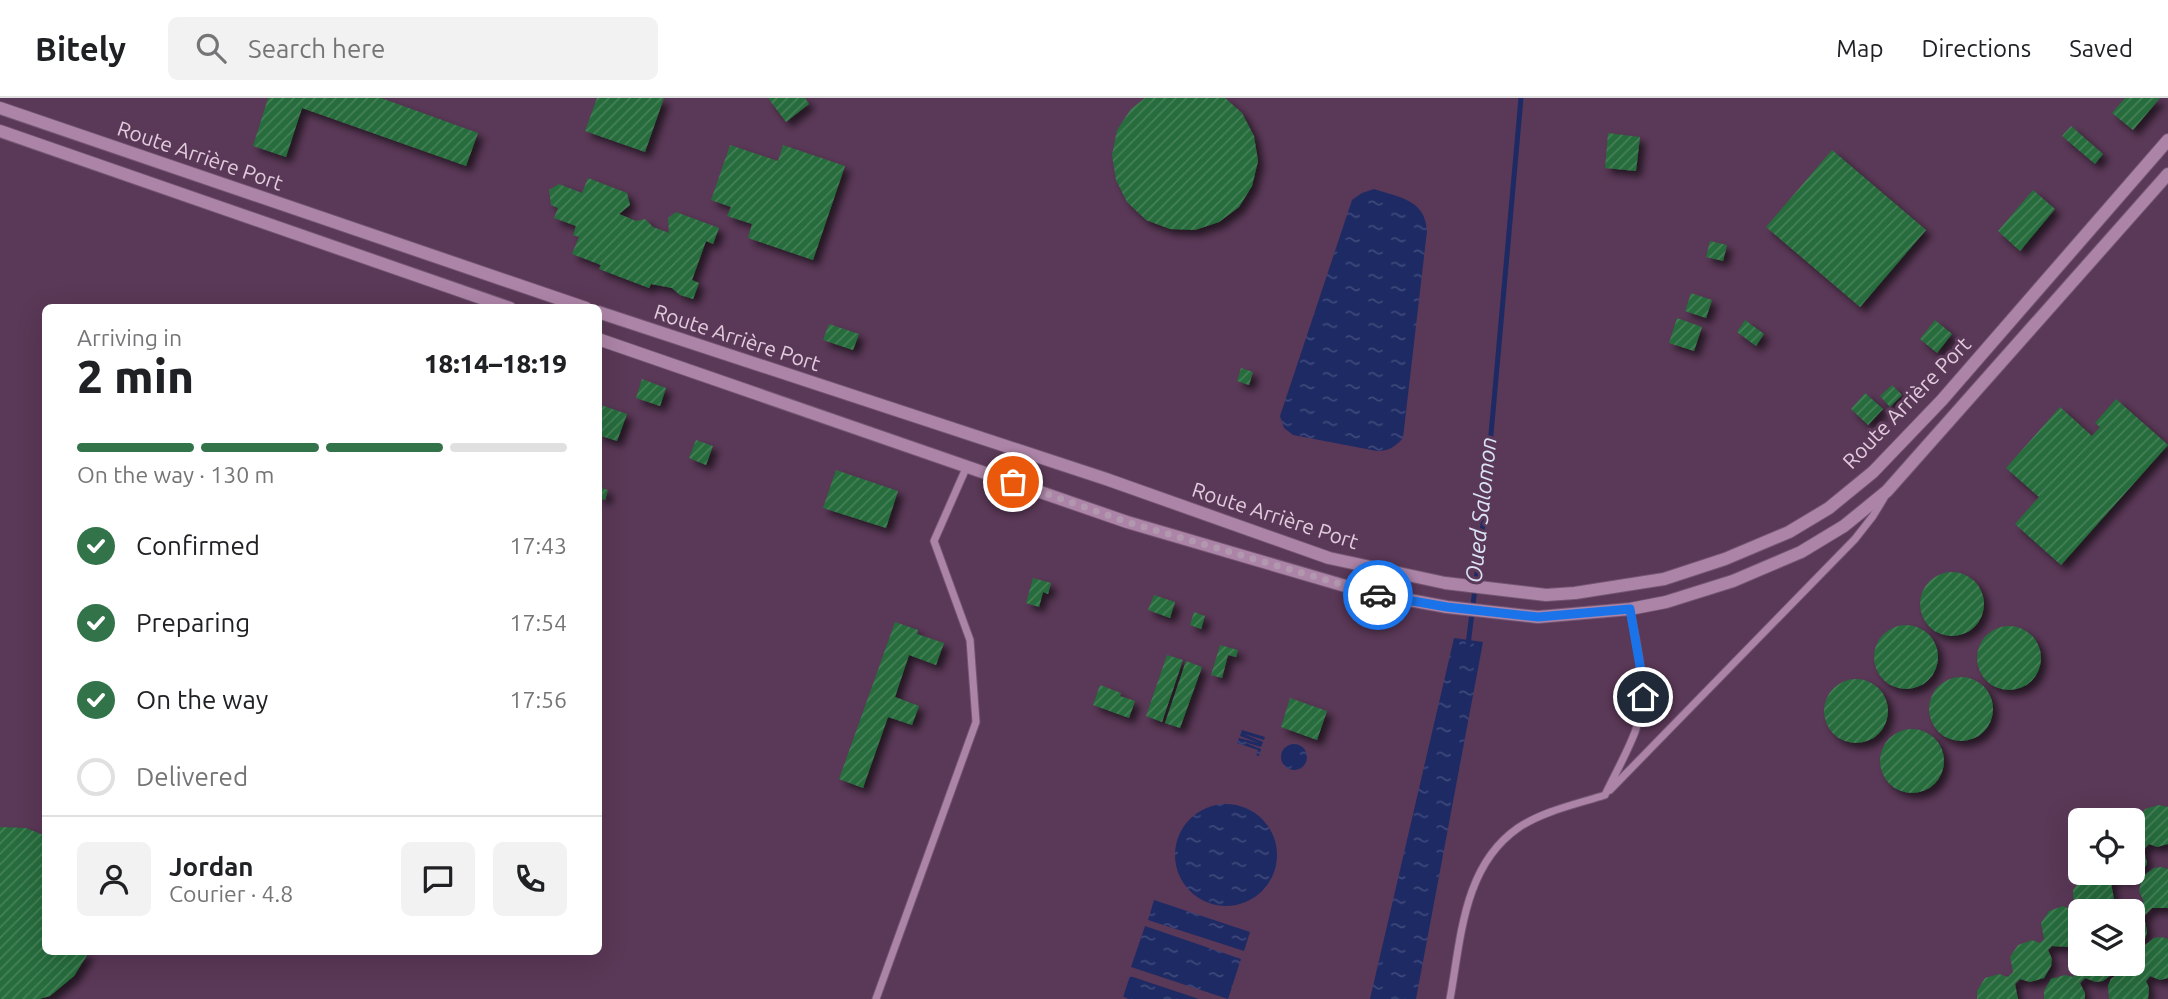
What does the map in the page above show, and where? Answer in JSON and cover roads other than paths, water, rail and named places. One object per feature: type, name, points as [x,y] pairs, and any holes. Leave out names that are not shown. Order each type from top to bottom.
[{"type":"street","name":"Route Arrière Port","points":[[0,108],[574,304]]},
{"type":"street","name":"Route Arrière Port","points":[[0,131],[498,304]]},
{"type":"street","name":"Route Arrière Port","points":[[602,313],[1106,479],[1329,558],[1445,583],[1546,595],[1574,593],[1664,579],[1725,559],[1789,532],[1829,508],[1873,472],[1942,400],[2168,140]]},
{"type":"street","name":"Route Arrière Port","points":[[602,340],[1127,522],[1366,592],[1447,607],[1538,617],[1630,609],[1733,581],[1801,552],[1844,526],[1887,491],[2168,174]]},
{"type":"street","points":[[876,999],[976,722],[970,640],[934,541],[967,466]]},
{"type":"street","points":[[1450,999],[1468,902],[1480,870],[1499,845],[1520,827],[1605,795],[1855,539],[1873,516],[1887,491]]},
{"type":"street","points":[[1605,795],[1636,730],[1643,697],[1630,609]]},
{"type":"water","points":[[1374,189],[1410,201],[1422,212],[1427,231],[1403,438],[1392,448],[1377,451],[1293,435],[1284,428],[1280,416],[1352,200]]},
{"type":"water","points":[[1454,638],[1483,642],[1416,999],[1370,999]]},
{"type":"water","points":[[1242,730],[1265,737],[1264,740],[1244,734],[1263,742],[1261,747],[1241,741],[1261,749],[1259,756],[1256,755],[1258,750],[1237,743],[1239,738],[1259,743],[1240,736]]},
{"type":"water","points":[[1294,744],[1304,747],[1307,757],[1304,767],[1294,770],[1284,767],[1281,757],[1284,747]]},
{"type":"water","points":[[1226,804],[1245,808],[1262,819],[1273,836],[1277,855],[1273,874],[1262,891],[1245,902],[1226,906],[1207,902],[1190,891],[1179,874],[1175,855],[1179,836],[1190,819],[1207,808]]},
{"type":"water","points":[[1154,900],[1250,932],[1244,951],[1148,920]]},
{"type":"water","points":[[1145,926],[1241,959],[1228,999],[1131,967]]},
{"type":"water","points":[[1130,976],[1199,999],[1123,997]]},
{"type":"waterway","name":"Oued Salomon","points":[[1468,645],[1483,524],[1521,98]]}]
